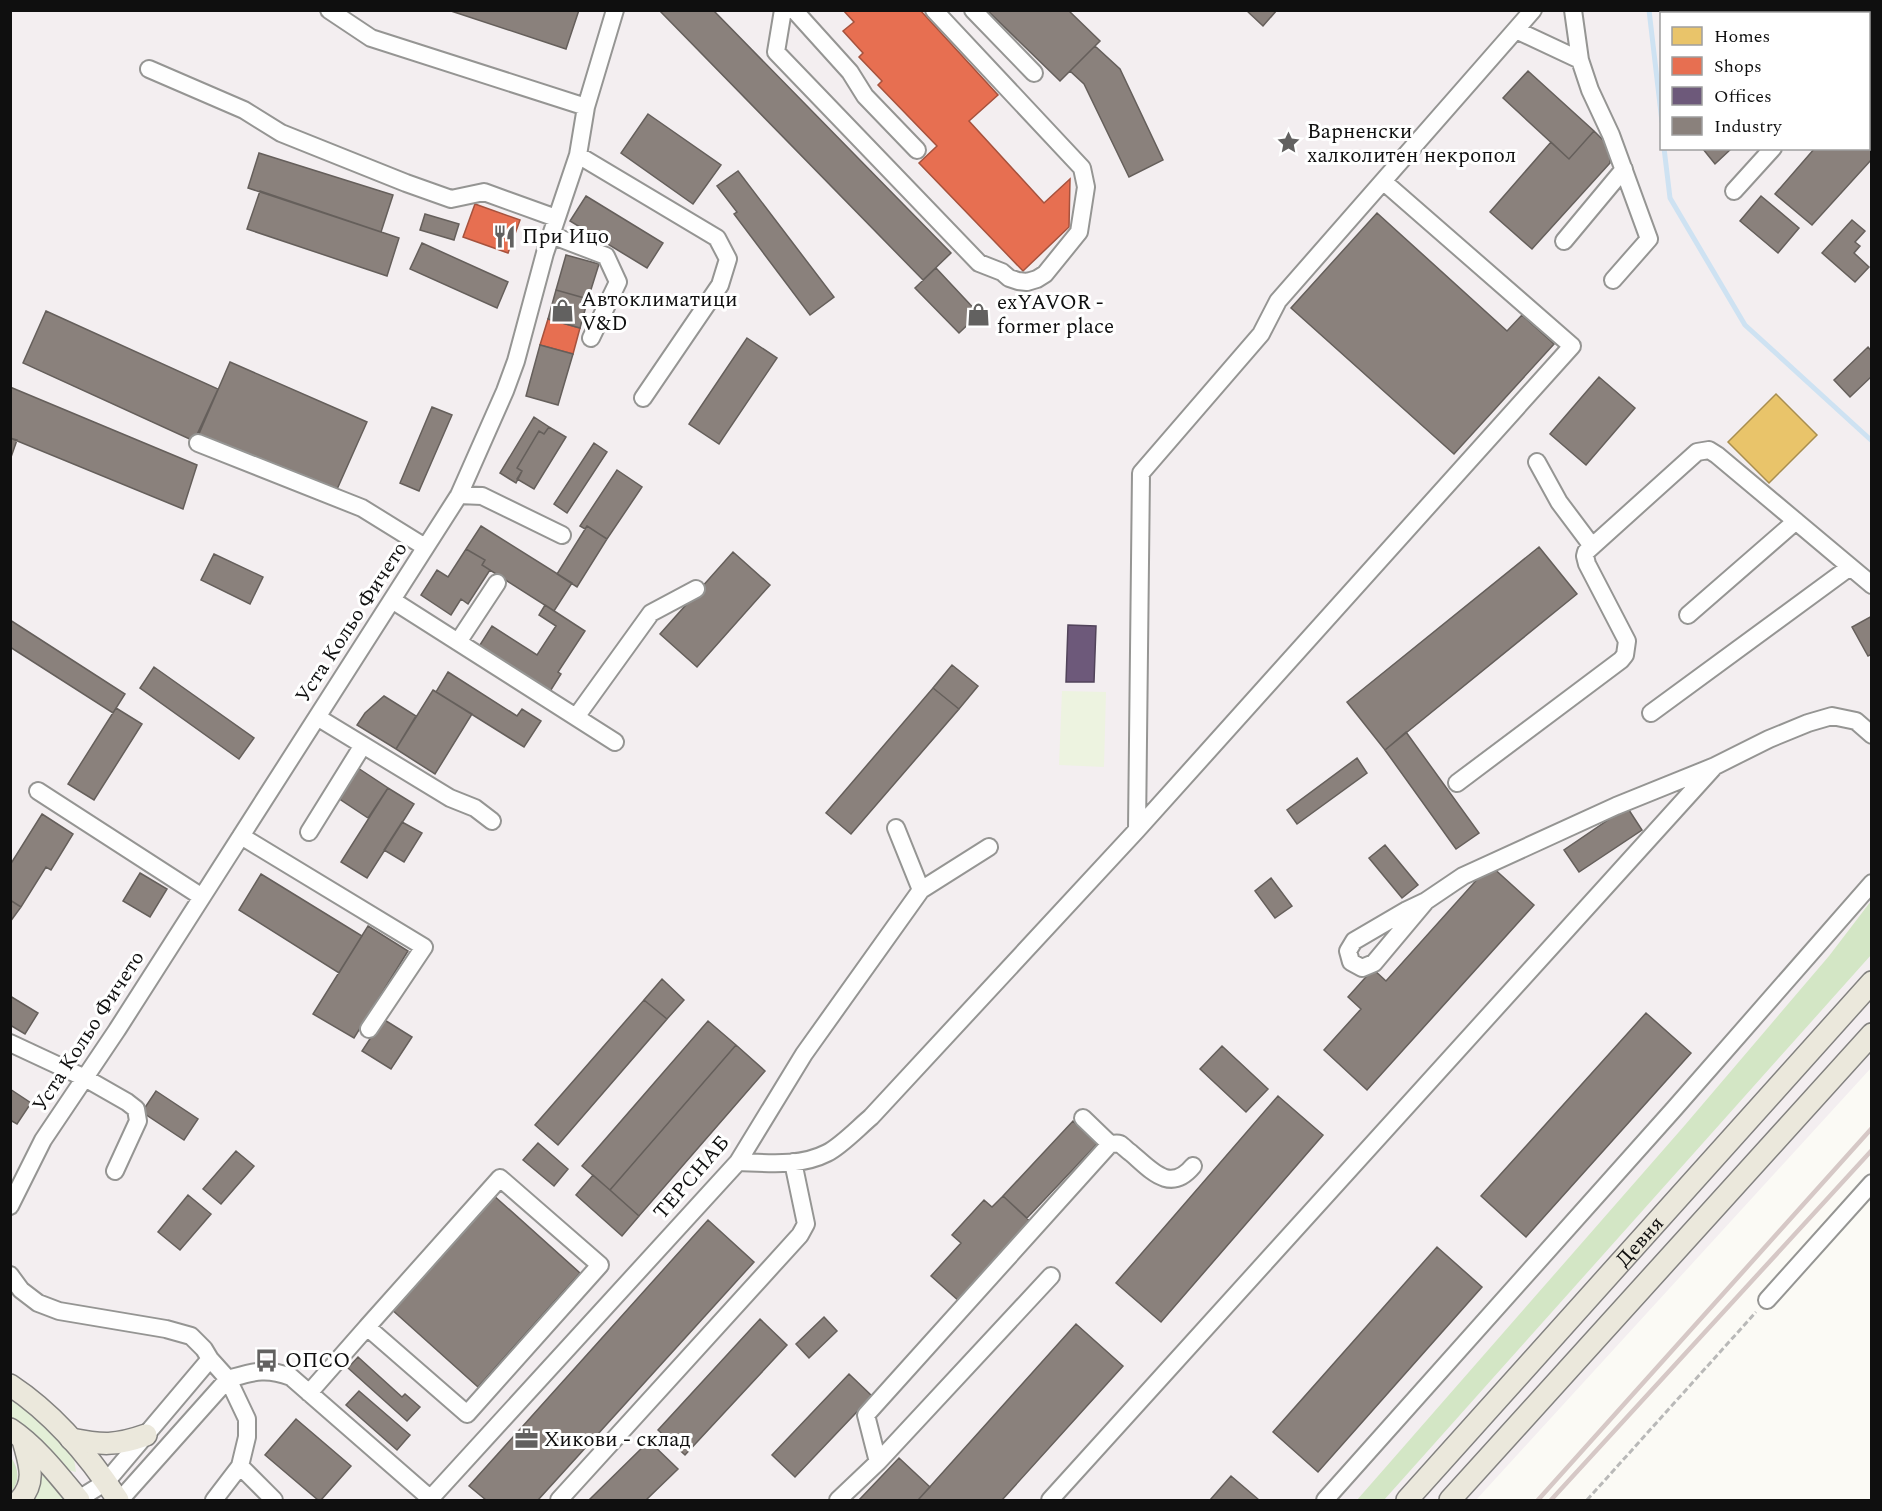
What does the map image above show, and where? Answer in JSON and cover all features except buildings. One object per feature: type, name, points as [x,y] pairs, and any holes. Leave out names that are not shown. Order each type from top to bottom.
[{"type":"main road","name":"Девня","points":[[1407,1500],[1872,981]]},
{"type":"main road","name":"Девня","points":[[1450,1500],[1872,1034]]},
{"type":"main road","points":[[10,1385],[45,1413],[71,1439],[119,1500]]},
{"type":"main road","points":[[16,1433],[50,1466],[78,1500]]},
{"type":"main road","points":[[16,1433],[29,1463],[30,1482],[26,1493],[20,1500]]},
{"type":"main road","points":[[71,1439],[109,1445],[126,1443],[146,1435]]},
{"type":"street","points":[[329,10],[371,38],[586,107]]},
{"type":"street","name":"Уста Кольо Фичето","points":[[10,1206],[43,1140],[202,897],[459,495],[516,361],[556,218],[578,155],[586,107],[615,10]]},
{"type":"street","points":[[783,10],[776,52],[979,263],[1018,281],[1028,282],[1037,279],[1045,274],[1079,232],[1086,187],[1082,168],[934,10]]},
{"type":"street","points":[[794,10],[850,72],[865,96],[917,150]]},
{"type":"street","points":[[973,10],[1034,73]]},
{"type":"street","points":[[1137,830],[1141,473],[1261,334],[1278,301],[1533,10]]},
{"type":"street","points":[[1573,10],[1580,60],[1590,90],[1611,135],[1649,239],[1613,280]]},
{"type":"street","points":[[1516,30],[1580,60]]},
{"type":"street","points":[[149,69],[243,110],[281,133],[406,183],[451,199],[484,192],[556,218]]},
{"type":"street","points":[[1734,190],[1771,150]]},
{"type":"street","points":[[578,155],[717,238],[728,259],[720,285],[643,398]]},
{"type":"street","points":[[1564,240],[1624,169]]},
{"type":"street","points":[[738,1162],[793,1162],[810,1159],[828,1152],[871,1117],[1137,830],[1572,346],[1384,182]]},
{"type":"street","points":[[551,235],[606,256],[618,282],[591,338]]},
{"type":"street","points":[[198,443],[362,508],[425,547]]},
{"type":"street","points":[[1457,783],[1616,665],[1625,655],[1627,641],[1586,560],[1586,552],[1692,455],[1703,450],[1709,450],[1717,455],[1872,585]]},
{"type":"street","points":[[1537,462],[1559,502],[1592,546]]},
{"type":"street","points":[[459,495],[482,496],[562,535]]},
{"type":"street","points":[[1688,615],[1796,521]]},
{"type":"street","points":[[1651,713],[1850,567]]},
{"type":"street","points":[[458,642],[497,583]]},
{"type":"street","points":[[576,717],[651,613],[696,589]]},
{"type":"street","points":[[392,600],[615,742]]},
{"type":"street","points":[[1426,901],[1374,963],[1362,968],[1351,962],[1348,951],[1354,941],[1426,901],[1463,876],[1616,806],[1714,766],[1769,739],[1832,716],[1856,722],[1872,735]]},
{"type":"street","points":[[317,717],[450,798],[475,808],[492,821]]},
{"type":"street","points":[[309,832],[363,745]]},
{"type":"street","points":[[1050,1500],[1714,766]]},
{"type":"street","points":[[38,791],[202,897]]},
{"type":"street","points":[[896,828],[921,890]]},
{"type":"street","points":[[241,836],[424,947],[369,1029]]},
{"type":"street","name":"ТЕРСНАБ","points":[[431,1500],[738,1162],[804,1054],[921,890],[989,847]]},
{"type":"street","points":[[1325,1500],[1872,883]]},
{"type":"street","points":[[10,1043],[85,1078],[132,1105],[138,1115],[136,1127],[115,1171]]},
{"type":"street","points":[[1083,1118],[1110,1144],[1120,1144],[1155,1174],[1163,1178],[1175,1179],[1193,1166]]},
{"type":"street","points":[[878,1462],[866,1415],[1110,1144]]},
{"type":"street","points":[[559,1500],[800,1235],[806,1224],[793,1162]]},
{"type":"street","points":[[309,1393],[500,1178],[600,1264],[466,1414],[368,1327]]},
{"type":"street","points":[[1767,1300],[1872,1183]]},
{"type":"street","points":[[10,1275],[21,1290],[38,1304],[59,1311],[166,1329],[190,1336],[204,1349],[228,1379],[247,1419],[247,1437],[240,1466],[214,1500]]},
{"type":"street","points":[[838,1500],[878,1462],[1051,1276]]},
{"type":"street","points":[[78,1500],[106,1482],[210,1359]]},
{"type":"street","points":[[119,1500],[228,1379],[251,1372],[264,1371],[277,1372],[291,1377],[431,1500]]},
{"type":"street","points":[[240,1466],[274,1500]]},
{"type":"path","points":[[1587,1500],[1767,1300]]},
{"type":"shaded area","points":[[10,11],[1871,11],[1871,1068],[1476,1500],[11,1500]]},
{"type":"green space","points":[[1062,691],[1106,692],[1104,767],[1059,765]]},
{"type":"green space","points":[[1871,901],[1871,955],[1384,1500],[1357,1500],[1685,1125],[1829,956]]},
{"type":"green space","points":[[10,1385],[71,1439],[76,1472],[50,1466],[11,1429]]},
{"type":"green space","points":[[11,1457],[16,1466],[17,1475],[16,1484],[11,1492]]},
{"type":"green space","points":[[29,1463],[55,1487],[65,1500],[20,1500]]},
{"type":"waterway","points":[[1649,10],[1660,105]]},
{"type":"waterway","points":[[1664,150],[1670,198],[1745,325],[1872,441]]},
{"type":"railway","points":[[1538,1500],[1872,1128]]},
{"type":"railway","points":[[1551,1500],[1872,1150]]},
{"type":"place","name":"Варненски халколитен некропол","points":[[1289,143]]},
{"type":"place","name":"При Ицо","points":[[504,236]]},
{"type":"place","name":"Автоклиматици V&D","points":[[563,311]]},
{"type":"place","name":"exYAVOR - former place","points":[[979,314]]},
{"type":"place","name":"ОПСО","points":[[267,1360]]},
{"type":"place","name":"Хикови - склад","points":[[526,1439]]}]
